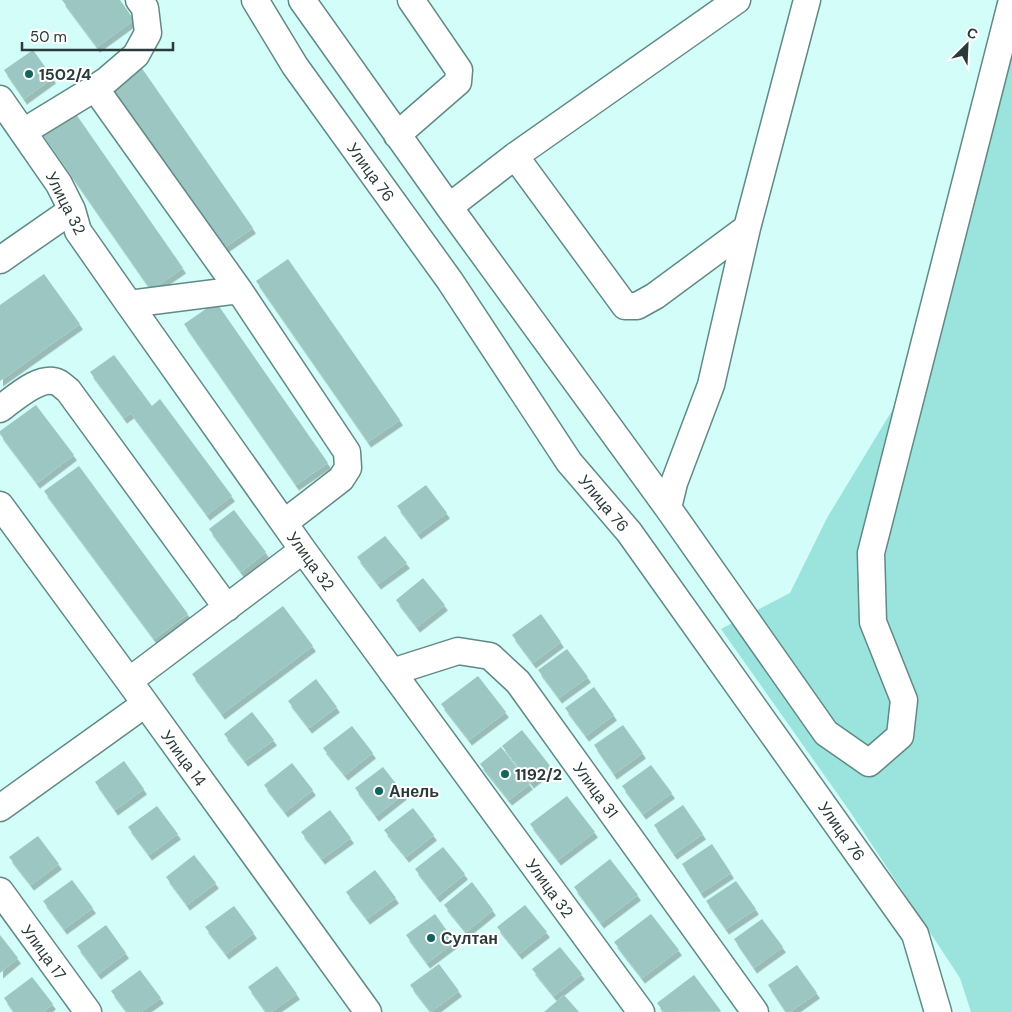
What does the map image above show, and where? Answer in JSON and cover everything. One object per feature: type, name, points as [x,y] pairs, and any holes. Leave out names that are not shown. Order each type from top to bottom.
[{"type":"street","points":[[23,132],[107,80],[136,55],[148,33],[145,8],[139,0]]},
{"type":"street","name":"Улица 76","points":[[255,0],[295,66],[450,281],[568,462],[629,532],[915,934],[938,1012]]},
{"type":"street","points":[[302,0],[397,135],[668,508],[826,733],[869,763],[900,736],[904,700],[873,622],[871,553],[1012,0]]},
{"type":"street","points":[[397,135],[458,82],[459,70],[411,0]]},
{"type":"street","points":[[449,207],[515,156],[737,0]]},
{"type":"street","points":[[668,508],[674,483],[711,385],[747,228],[807,0]]},
{"type":"street","points":[[95,88],[239,290],[348,452],[348,468],[341,479],[284,523]]},
{"type":"street","name":"Улица 32","points":[[0,99],[59,184],[72,210],[78,231],[129,304],[303,550],[641,1012]]},
{"type":"street","points":[[515,156],[625,306],[637,306],[655,296],[747,228]]},
{"type":"street","points":[[0,260],[72,210]]},
{"type":"street","points":[[129,304],[239,290]]},
{"type":"street","points":[[0,409],[42,381],[57,382],[68,390],[227,608]]},
{"type":"street","name":"Улица 14","points":[[0,505],[368,1012]]},
{"type":"street","points":[[129,681],[303,550]]},
{"type":"street","name":"Улица 31","points":[[392,672],[458,651],[490,656],[518,682],[755,1012]]},
{"type":"street","points":[[0,808],[145,704]]},
{"type":"street","name":"Улица 17","points":[[0,891],[88,1012]]},
{"type":"shaded area","points":[[997,0],[1012,0],[1012,1012],[971,1012],[960,978],[851,813],[721,629],[790,593],[827,518],[893,409],[968,131]]},
{"type":"building","points":[[62,0],[120,0],[134,20],[97,47]]},
{"type":"building","name":"1502/4","points":[[33,50],[53,78],[24,99],[4,70]]},
{"type":"building","points":[[141,67],[253,228],[221,250],[109,89]]},
{"type":"building","points":[[71,107],[183,268],[151,290],[39,129]]},
{"type":"building","points":[[288,259],[400,420],[368,442],[256,281]]},
{"type":"building","points":[[44,274],[80,324],[0,381],[0,305]]},
{"type":"building","points":[[216,302],[328,463],[296,485],[184,324]]},
{"type":"building","points":[[114,355],[152,406],[160,399],[232,496],[207,515],[131,413],[124,418],[90,372]]},
{"type":"building","points":[[36,405],[74,455],[37,483],[0,434],[0,431]]},
{"type":"building","points":[[79,466],[188,614],[154,639],[44,491]]},
{"type":"building","points":[[426,485],[447,513],[418,534],[397,506]]},
{"type":"building","points":[[234,510],[266,552],[241,572],[209,529]]},
{"type":"building","points":[[385,536],[407,563],[378,584],[357,557]]},
{"type":"building","points":[[423,578],[445,605],[417,627],[396,600]]},
{"type":"building","points":[[283,606],[313,646],[222,714],[192,674]]},
{"type":"building","points":[[541,614],[561,642],[533,663],[512,635]]},
{"type":"building","points":[[567,649],[588,677],[559,698],[538,670]]},
{"type":"building","points":[[478,676],[506,712],[469,740],[441,704]]},
{"type":"building","points":[[316,679],[337,707],[309,728],[288,701]]},
{"type":"building","points":[[594,687],[614,715],[586,736],[565,708]]},
{"type":"building","points":[[252,712],[274,740],[245,761],[224,734]]},
{"type":"building","points":[[623,725],[643,753],[614,774],[594,745]]},
{"type":"building","points":[[352,726],[373,753],[345,775],[323,748]]},
{"type":"building","points":[[522,730],[551,767],[531,783],[502,746]]},
{"type":"building","name":"1192/2","points":[[501,747],[530,784],[509,800],[480,764]]},
{"type":"building","points":[[124,761],[144,789],[115,810],[95,782]]},
{"type":"building","points":[[292,763],[313,790],[285,812],[264,785]]},
{"type":"building","points":[[651,765],[672,793],[643,814],[622,786]]},
{"type":"building","name":"Анель","points":[[383,767],[404,794],[376,816],[355,788]]},
{"type":"building","points":[[567,796],[595,832],[558,860],[530,824]]},
{"type":"building","points":[[683,805],[703,834],[674,854],[654,825]]},
{"type":"building","points":[[157,806],[178,834],[149,855],[128,827]]},
{"type":"building","points":[[413,808],[434,835],[406,857],[384,830]]},
{"type":"building","points":[[330,810],[351,838],[322,859],[301,832]]},
{"type":"building","points":[[38,836],[59,864],[31,885],[9,857]]},
{"type":"building","points":[[712,844],[731,873],[701,893],[682,864]]},
{"type":"building","points":[[443,847],[465,874],[437,897],[415,869]]},
{"type":"building","points":[[194,855],[216,883],[187,905],[166,877]]},
{"type":"building","points":[[610,859],[638,895],[601,923],[574,887]]},
{"type":"building","points":[[375,870],[396,898],[367,919],[346,892]]},
{"type":"building","points":[[72,880],[93,908],[64,929],[43,901]]},
{"type":"building","points":[[736,881],[756,909],[726,929],[706,901]]},
{"type":"building","points":[[472,882],[493,910],[466,932],[444,905]]},
{"type":"building","points":[[525,905],[547,932],[519,954],[497,927]]},
{"type":"building","points":[[234,906],[254,933],[226,954],[205,927]]},
{"type":"building","name":"Султан","points":[[435,914],[455,942],[427,963],[406,935]]},
{"type":"building","points":[[651,914],[679,950],[642,978],[614,942]]},
{"type":"building","points":[[762,919],[783,947],[754,968],[734,939]]},
{"type":"building","points":[[106,925],[126,953],[98,974],[77,946]]},
{"type":"building","points":[[0,935],[18,958],[0,973]]},
{"type":"building","points":[[560,947],[582,974],[554,996],[532,969]]},
{"type":"building","points":[[439,964],[459,991],[431,1012],[410,985]]},
{"type":"building","points":[[797,965],[817,993],[790,1012],[786,1012],[768,985]]},
{"type":"building","points":[[277,966],[297,994],[271,1012],[266,1012],[248,987]]},
{"type":"building","points":[[140,970],[161,998],[141,1012],[127,1012],[111,991]]},
{"type":"building","points":[[694,975],[721,1011],[664,1012],[657,1003]]},
{"type":"building","points":[[32,977],[53,1004],[43,1012],[14,1012],[4,998]]},
{"type":"building","points":[[564,995],[579,1012],[544,1012]]},
{"type":"place","name":"1502/4","points":[[29,74]]},
{"type":"place","name":"1192/2","points":[[505,774]]},
{"type":"place","name":"Анель","points":[[379,791]]},
{"type":"place","name":"Султан","points":[[431,938]]}]
